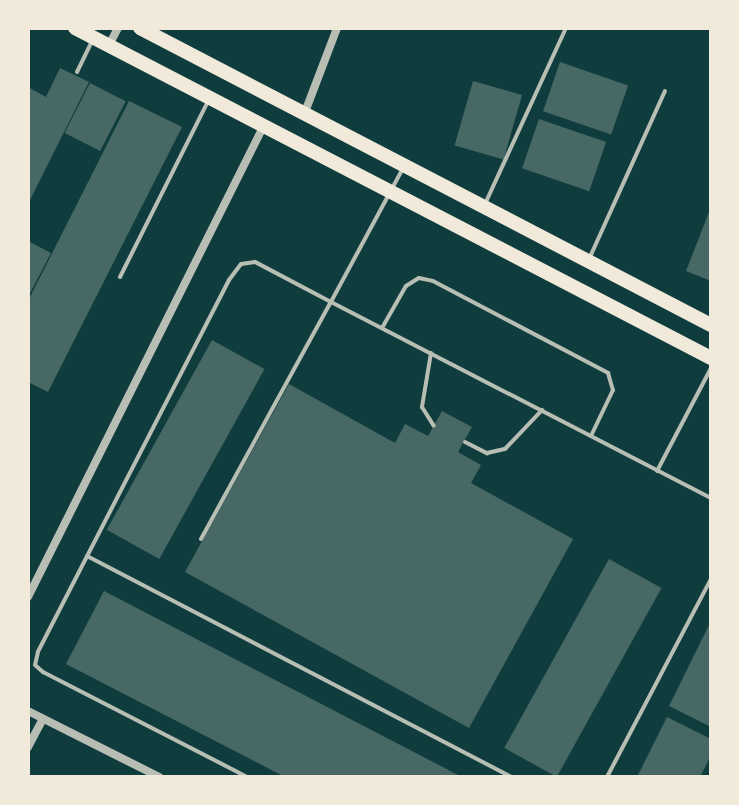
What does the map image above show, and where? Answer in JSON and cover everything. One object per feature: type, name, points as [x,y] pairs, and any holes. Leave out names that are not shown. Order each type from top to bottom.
[{"type":"main road","points":[[75,28],[391,189],[711,358]]},
{"type":"main road","points":[[140,28],[711,325]]},
{"type":"street","points":[[109,45],[118,28]]},
{"type":"street","points":[[305,112],[337,28]]},
{"type":"street","points":[[28,597],[264,124]]},
{"type":"street","points":[[28,711],[158,777]]},
{"type":"street","points":[[28,747],[43,719]]},
{"type":"lane","points":[[484,206],[566,28]]},
{"type":"lane","points":[[77,72],[94,37]]},
{"type":"lane","points":[[588,261],[665,91]]},
{"type":"lane","points":[[120,277],[211,96]]},
{"type":"lane","points":[[201,539],[405,164]]},
{"type":"lane","points":[[247,777],[43,672],[35,665],[38,652],[87,556],[229,280],[241,264],[255,262],[711,498]]},
{"type":"lane","points":[[382,328],[406,286],[419,278],[446,288],[608,373],[613,390],[591,436]]},
{"type":"lane","points":[[431,353],[422,407],[434,426]]},
{"type":"lane","points":[[657,471],[711,368]]},
{"type":"lane","points":[[465,442],[487,453],[505,449],[542,410]]},
{"type":"lane","points":[[87,556],[512,777]]},
{"type":"lane","points":[[607,777],[711,579]]},
{"type":"building","points":[[560,62],[628,85],[611,135],[543,111]]},
{"type":"building","points":[[60,68],[89,82],[28,204],[28,87],[46,97]]},
{"type":"building","points":[[473,81],[522,95],[504,159],[455,145]]},
{"type":"building","points":[[90,83],[126,101],[100,151],[65,133]]},
{"type":"building","points":[[129,101],[182,127],[48,392],[28,382],[28,301]]},
{"type":"building","points":[[539,119],[606,142],[589,191],[522,168]]},
{"type":"building","points":[[711,207],[711,281],[686,271]]},
{"type":"building","points":[[28,241],[51,253],[28,297]]},
{"type":"building","points":[[212,340],[264,369],[159,559],[107,530]]},
{"type":"building","points":[[289,384],[395,443],[405,424],[428,436],[442,411],[472,427],[458,452],[481,465],[471,483],[573,539],[469,728],[185,572]]},
{"type":"building","points":[[609,559],[661,588],[557,777],[504,748]]},
{"type":"building","points":[[104,591],[462,777],[285,777],[66,664]]},
{"type":"building","points":[[711,621],[711,727],[669,706]]},
{"type":"building","points":[[667,717],[711,739],[711,755],[700,777],[637,777]]}]
